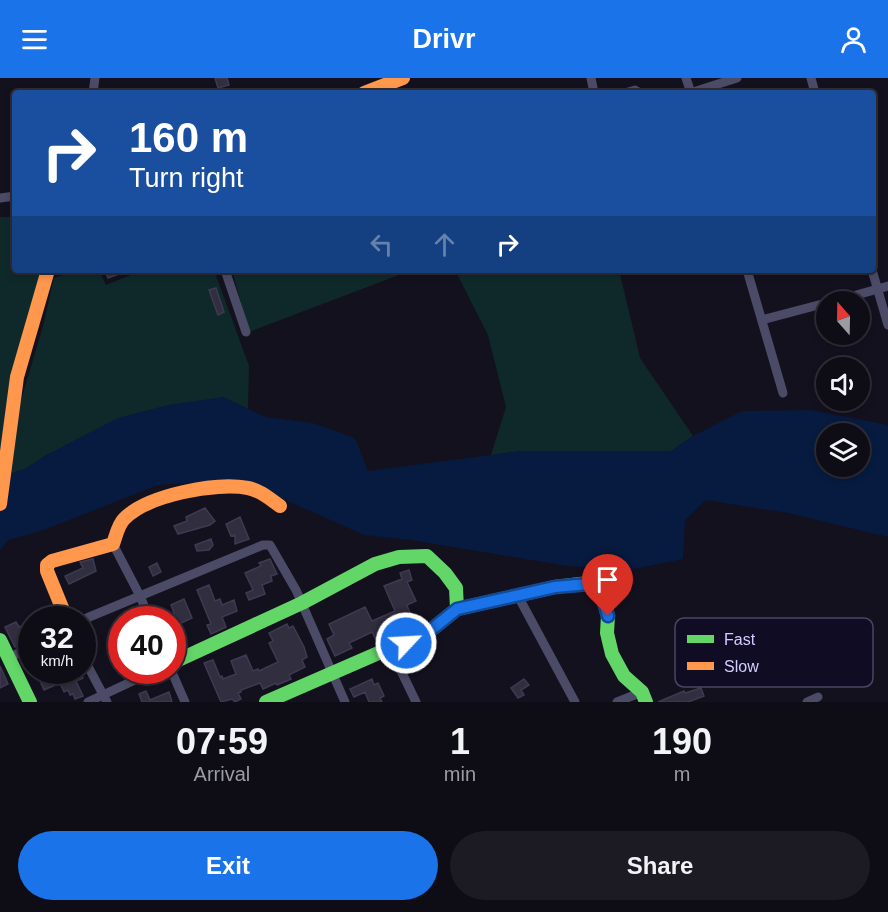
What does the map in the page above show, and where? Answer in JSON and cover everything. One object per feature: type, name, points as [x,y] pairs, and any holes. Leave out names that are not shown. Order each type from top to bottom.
[{"type":"street","points":[[372,90],[404,78]]},
{"type":"street","points":[[700,90],[736,78]]},
{"type":"street","points":[[0,504],[17,377],[47,273]]},
{"type":"street","points":[[226,273],[246,332]]},
{"type":"street","points":[[748,273],[783,393]]},
{"type":"street","points":[[874,273],[883,288],[888,325]]},
{"type":"street","points":[[762,320],[816,306]]},
{"type":"street","points":[[144,606],[113,544],[122,521],[132,512],[147,504],[176,496],[233,487],[250,488],[280,506]]},
{"type":"street","points":[[61,606],[47,571],[47,565],[52,561],[113,544]]},
{"type":"street","points":[[96,614],[263,545],[270,545],[302,603],[345,702]]},
{"type":"street","points":[[186,657],[302,603],[375,564],[399,557],[427,556],[445,573],[456,588],[457,609]]},
{"type":"street","points":[[266,702],[390,648],[421,638],[457,609],[555,587],[588,584],[602,595],[608,616],[607,633],[612,654],[624,676],[644,697]]},
{"type":"street","points":[[518,596],[575,702]]},
{"type":"street","points":[[0,640],[30,702]]},
{"type":"street","points":[[390,648],[416,702]]},
{"type":"street","points":[[9,658],[18,653]]},
{"type":"street","points":[[96,681],[105,698]]},
{"type":"street","points":[[88,702],[105,698],[130,684]]},
{"type":"street","points":[[177,684],[185,702]]},
{"type":"street","points":[[617,702],[644,697]]},
{"type":"street","points":[[807,702],[818,698]]},
{"type":"green space","points":[[0,217],[12,217],[12,273],[41,273],[18,361],[0,454]]},
{"type":"green space","points":[[69,273],[100,273],[106,285],[136,273],[215,273],[249,366],[248,409],[223,397],[48,454],[25,469],[9,474],[16,417],[43,326],[54,278]]},
{"type":"green space","points":[[233,273],[404,273],[249,332]]},
{"type":"green space","points":[[457,273],[620,273],[640,358],[693,436],[671,451],[522,451],[491,455],[506,407],[488,335]]},
{"type":"water","points":[[223,397],[265,417],[313,423],[355,438],[368,471],[522,451],[671,451],[693,436],[742,411],[811,410],[888,425],[888,537],[788,513],[706,500],[685,520],[683,559],[628,570],[568,566],[411,540],[364,535],[239,479],[158,485],[41,531],[8,540],[0,550],[0,476],[25,469],[48,454],[118,418],[168,405]]},
{"type":"building","points":[[215,78],[227,78],[229,85],[218,88]]},
{"type":"building","points":[[106,273],[122,273],[108,278]]},
{"type":"building","points":[[216,288],[224,312],[218,315],[209,290]]},
{"type":"building","points":[[205,508],[215,521],[210,525],[178,534],[174,526],[187,521],[186,517]]},
{"type":"building","points":[[240,517],[249,539],[235,544],[235,535],[231,536],[226,524]]},
{"type":"building","points":[[211,539],[213,545],[209,550],[197,551],[195,545]]},
{"type":"building","points":[[93,559],[96,571],[69,584],[65,576],[83,568],[80,562]]},
{"type":"building","points":[[270,559],[277,574],[271,576],[272,581],[262,585],[265,594],[249,600],[246,593],[253,590],[245,573],[261,566],[259,563]]},
{"type":"building","points":[[157,563],[161,572],[153,576],[149,567]]},
{"type":"building","points":[[409,570],[412,580],[407,582],[416,601],[407,605],[414,625],[377,642],[372,632],[349,643],[352,648],[335,656],[327,639],[334,635],[329,624],[365,607],[372,621],[395,611],[384,586],[402,579],[400,573]]},
{"type":"building","points":[[209,585],[215,601],[220,599],[222,605],[234,600],[237,611],[222,617],[226,627],[211,634],[207,625],[211,624],[197,590]]},
{"type":"building","points":[[184,599],[192,618],[186,621],[186,606],[171,605]]},
{"type":"building","points":[[16,622],[18,646],[15,647],[5,627]]},
{"type":"building","points":[[287,624],[289,628],[293,626],[304,647],[307,657],[302,660],[305,667],[289,675],[291,679],[277,685],[276,683],[263,689],[260,683],[241,690],[238,693],[241,699],[235,702],[232,699],[221,702],[204,663],[213,660],[223,679],[236,674],[231,661],[246,655],[253,671],[258,669],[259,671],[278,662],[269,643],[273,641],[269,633]]},
{"type":"building","points":[[0,666],[8,684],[0,688]]},
{"type":"building","points":[[372,679],[374,685],[378,683],[384,696],[380,698],[382,702],[369,702],[365,692],[354,697],[350,689]]},
{"type":"building","points":[[524,679],[529,685],[521,690],[524,695],[518,698],[511,688]]},
{"type":"building","points":[[41,684],[58,684],[44,690]]},
{"type":"building","points":[[60,684],[77,684],[83,696],[75,699],[68,690],[64,692]]},
{"type":"building","points":[[701,688],[704,696],[688,702],[658,702],[684,691],[685,693]]},
{"type":"building","points":[[146,691],[150,700],[169,692],[172,702],[142,702],[139,694]]},
{"type":"traffic: fast","points":[[186,657],[302,603],[375,564],[399,557],[427,556],[445,573],[456,588],[457,609],[421,638],[390,648],[266,702]]},
{"type":"traffic: fast","points":[[457,609],[555,587],[588,583],[602,595],[608,616],[607,633],[612,654],[624,676],[642,692],[646,702]]},
{"type":"traffic: fast","points":[[0,640],[30,702]]},
{"type":"traffic: slow","points":[[372,90],[403,78]]},
{"type":"traffic: slow","points":[[0,504],[17,377],[47,273]]},
{"type":"traffic: slow","points":[[61,606],[47,571],[47,565],[52,561],[113,544],[122,521],[149,503],[183,492],[234,487],[252,489],[280,506]]},
{"type":"route","points":[[406,643],[433,631],[457,609],[555,587],[588,584],[602,595],[608,616]]}]
